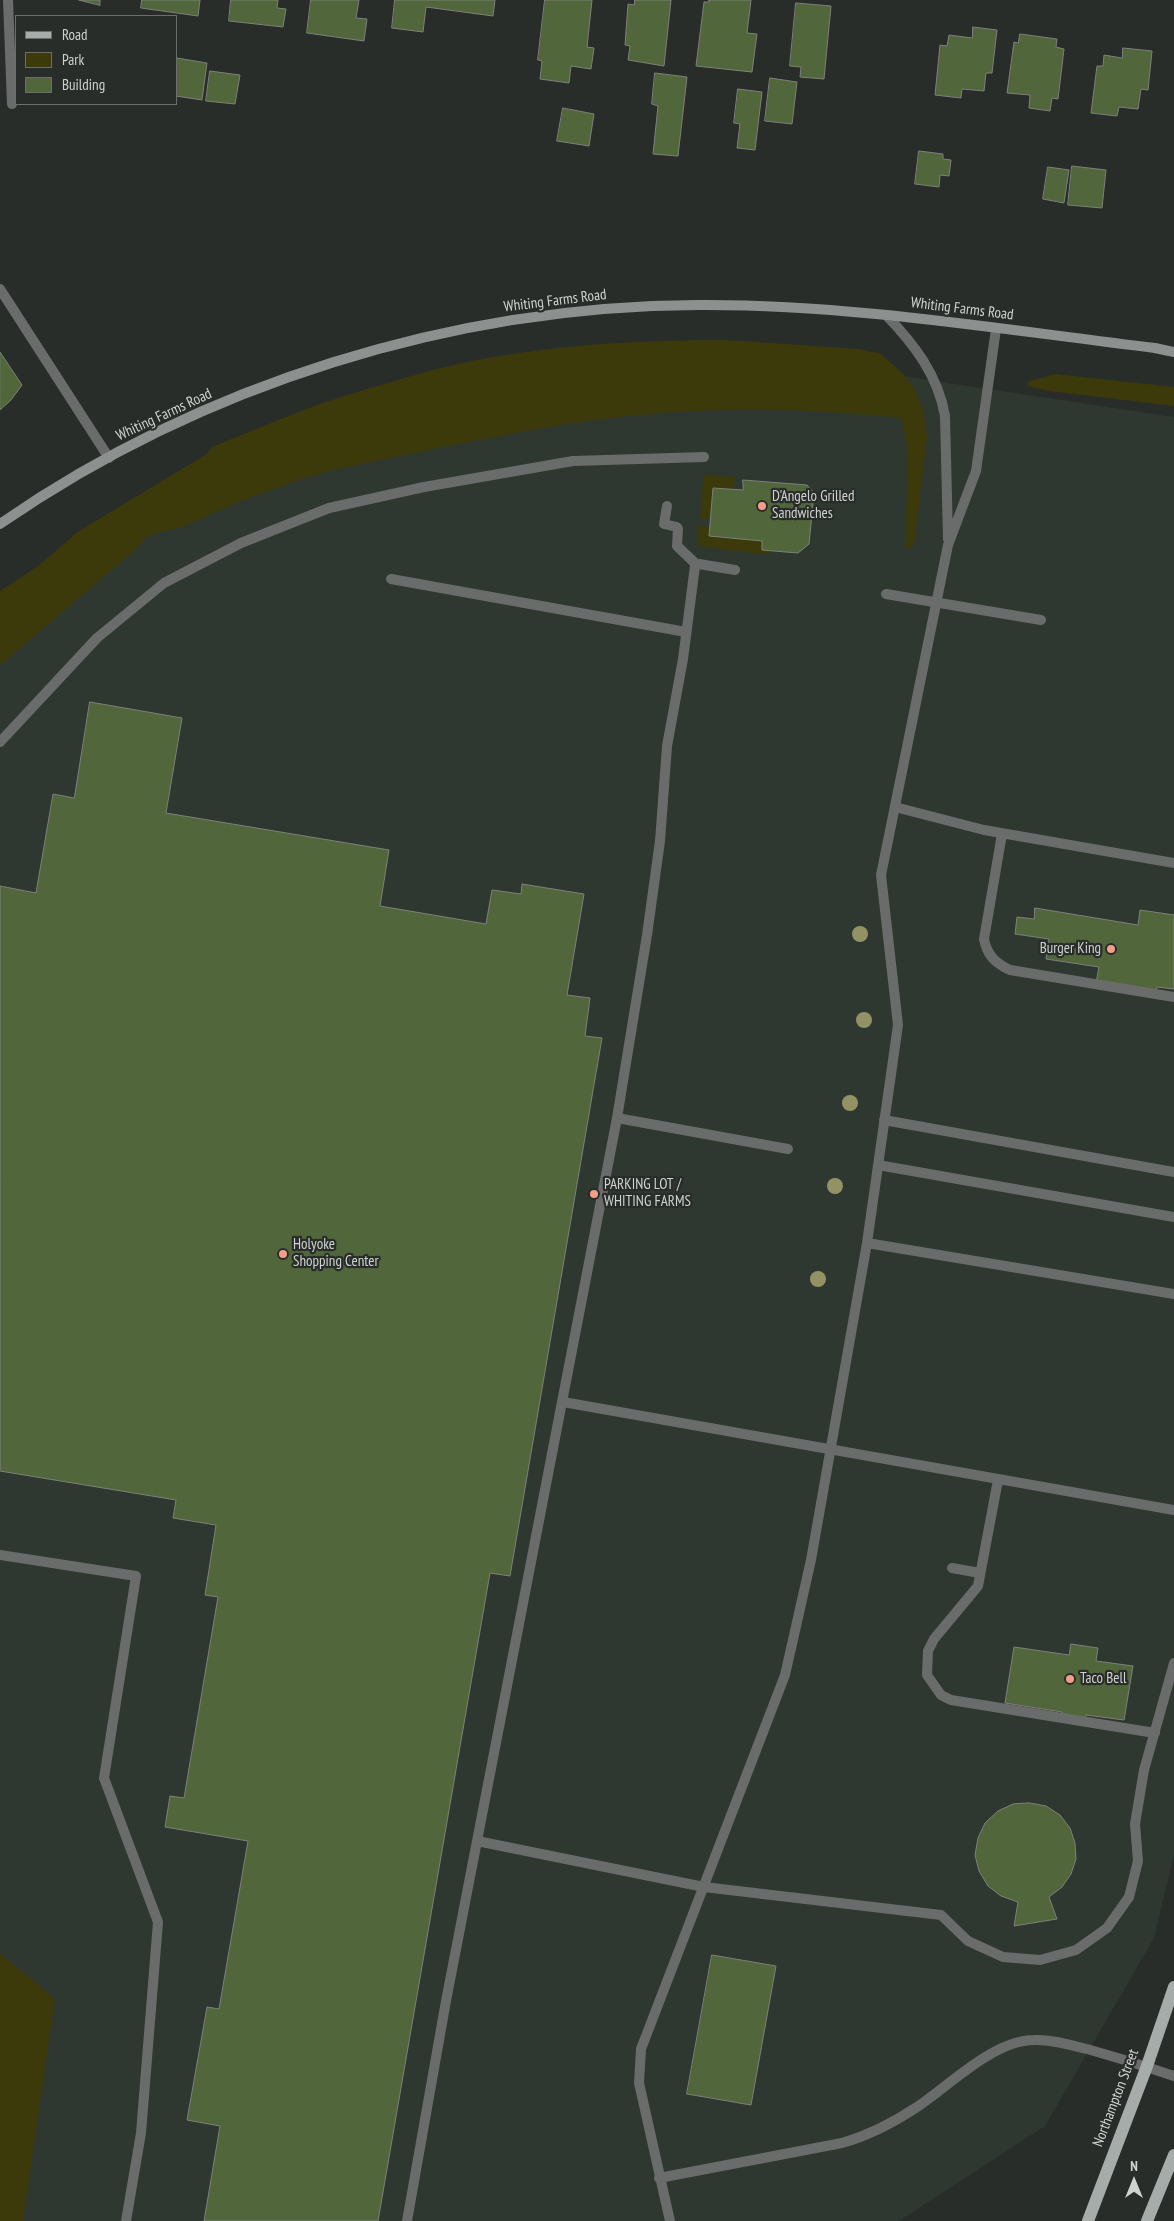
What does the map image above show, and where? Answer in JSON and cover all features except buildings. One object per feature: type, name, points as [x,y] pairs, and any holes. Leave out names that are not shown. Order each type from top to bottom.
[{"type":"main road","name":"Whiting Farms Road","points":[[0,524],[26,506],[109,458],[203,412],[313,369],[370,352],[481,326],[638,306],[750,306],[886,315],[1155,348],[1174,352]]},
{"type":"main road","name":"Whiting Farms Road","points":[[1155,348],[1174,348]]},
{"type":"main road","name":"Northampton Street","points":[[1088,2221],[1174,1987]]},
{"type":"main road","points":[[1147,2221],[1174,2155]]},
{"type":"street","points":[[8,0],[12,104]]},
{"type":"street","points":[[0,289],[109,458]]},
{"type":"street","points":[[886,315],[909,340],[929,369],[942,400],[945,416],[948,545]]},
{"type":"street","points":[[670,2221],[638,2083],[641,2049],[785,1675],[811,1560],[867,1243],[898,1025],[881,875],[948,545],[976,471],[996,329]]},
{"type":"street","points":[[0,742],[97,638],[164,583],[241,543],[329,508],[424,487],[573,461],[704,457]]},
{"type":"street","points":[[666,506],[664,524],[677,527],[677,546],[696,564],[735,570]]},
{"type":"street","points":[[407,2221],[477,1842],[617,1118],[648,935],[660,841],[667,746],[696,564]]},
{"type":"street","points":[[391,579],[686,632]]},
{"type":"street","points":[[886,594],[1041,620]]},
{"type":"street","points":[[895,807],[1002,834],[1174,862]]},
{"type":"street","points":[[1002,834],[984,939],[986,950],[992,958],[1010,970],[1174,997]]},
{"type":"street","points":[[617,1118],[788,1149]]},
{"type":"street","points":[[884,1120],[1174,1172]]},
{"type":"street","points":[[878,1165],[1174,1217]]},
{"type":"street","points":[[867,1243],[1174,1294]]},
{"type":"street","points":[[563,1402],[1174,1510]]},
{"type":"street","points":[[998,1480],[975,1592],[934,1640],[928,1651],[927,1675],[941,1695],[951,1700],[1155,1733]]},
{"type":"street","points":[[0,1555],[136,1576],[104,1778],[158,1922],[141,2133],[126,2221]]},
{"type":"street","points":[[952,1568],[980,1573]]},
{"type":"street","points":[[477,1842],[704,1886],[941,1915],[968,1941],[1003,1957],[1040,1960],[1076,1950],[1108,1928],[1129,1897],[1138,1861],[1135,1824],[1144,1770],[1174,1663]]},
{"type":"street","points":[[659,2178],[842,2143],[864,2137],[917,2107],[959,2075],[1001,2047],[1024,2041],[1035,2040],[1067,2044],[1115,2055],[1174,2076]]},
{"type":"shaded area","name":"Holyoke Shopping Center","points":[[875,372],[1174,417],[1174,1854],[1154,1938],[1045,2126],[899,2221],[0,2221],[0,612],[297,430]]},
{"type":"green space","points":[[726,340],[859,349],[881,354],[903,374],[913,386],[923,409],[927,437],[914,546],[906,548],[905,544],[908,464],[907,447],[901,418],[799,410],[696,411],[628,416],[554,426],[333,470],[238,502],[183,527],[149,535],[133,552],[0,665],[0,591],[38,566],[79,531],[207,454],[212,447],[331,400],[433,370],[468,362],[505,355],[578,346],[653,341]]},
{"type":"green space","points":[[1055,374],[1174,387],[1174,406],[1050,391],[1027,386],[1030,381]]},
{"type":"green space","points":[[706,475],[735,477],[734,490],[713,488],[710,520],[700,519],[703,480]]},
{"type":"green space","points":[[698,526],[709,527],[709,536],[762,541],[762,550],[772,551],[771,553],[759,554],[699,546],[697,541]]},
{"type":"green space","points":[[0,1953],[55,1999],[23,2221],[0,2221]]},
{"type":"place","name":"D'Angelo Grilled Sandwiches","points":[[762,506]]},
{"type":"place","name":"Burger King","points":[[1111,949]]},
{"type":"place","name":"PARKING LOT / WHITING FARMS","points":[[594,1194]]},
{"type":"place","name":"Holyoke Shopping Center","points":[[283,1254]]},
{"type":"place","name":"Taco Bell","points":[[1070,1679]]}]
